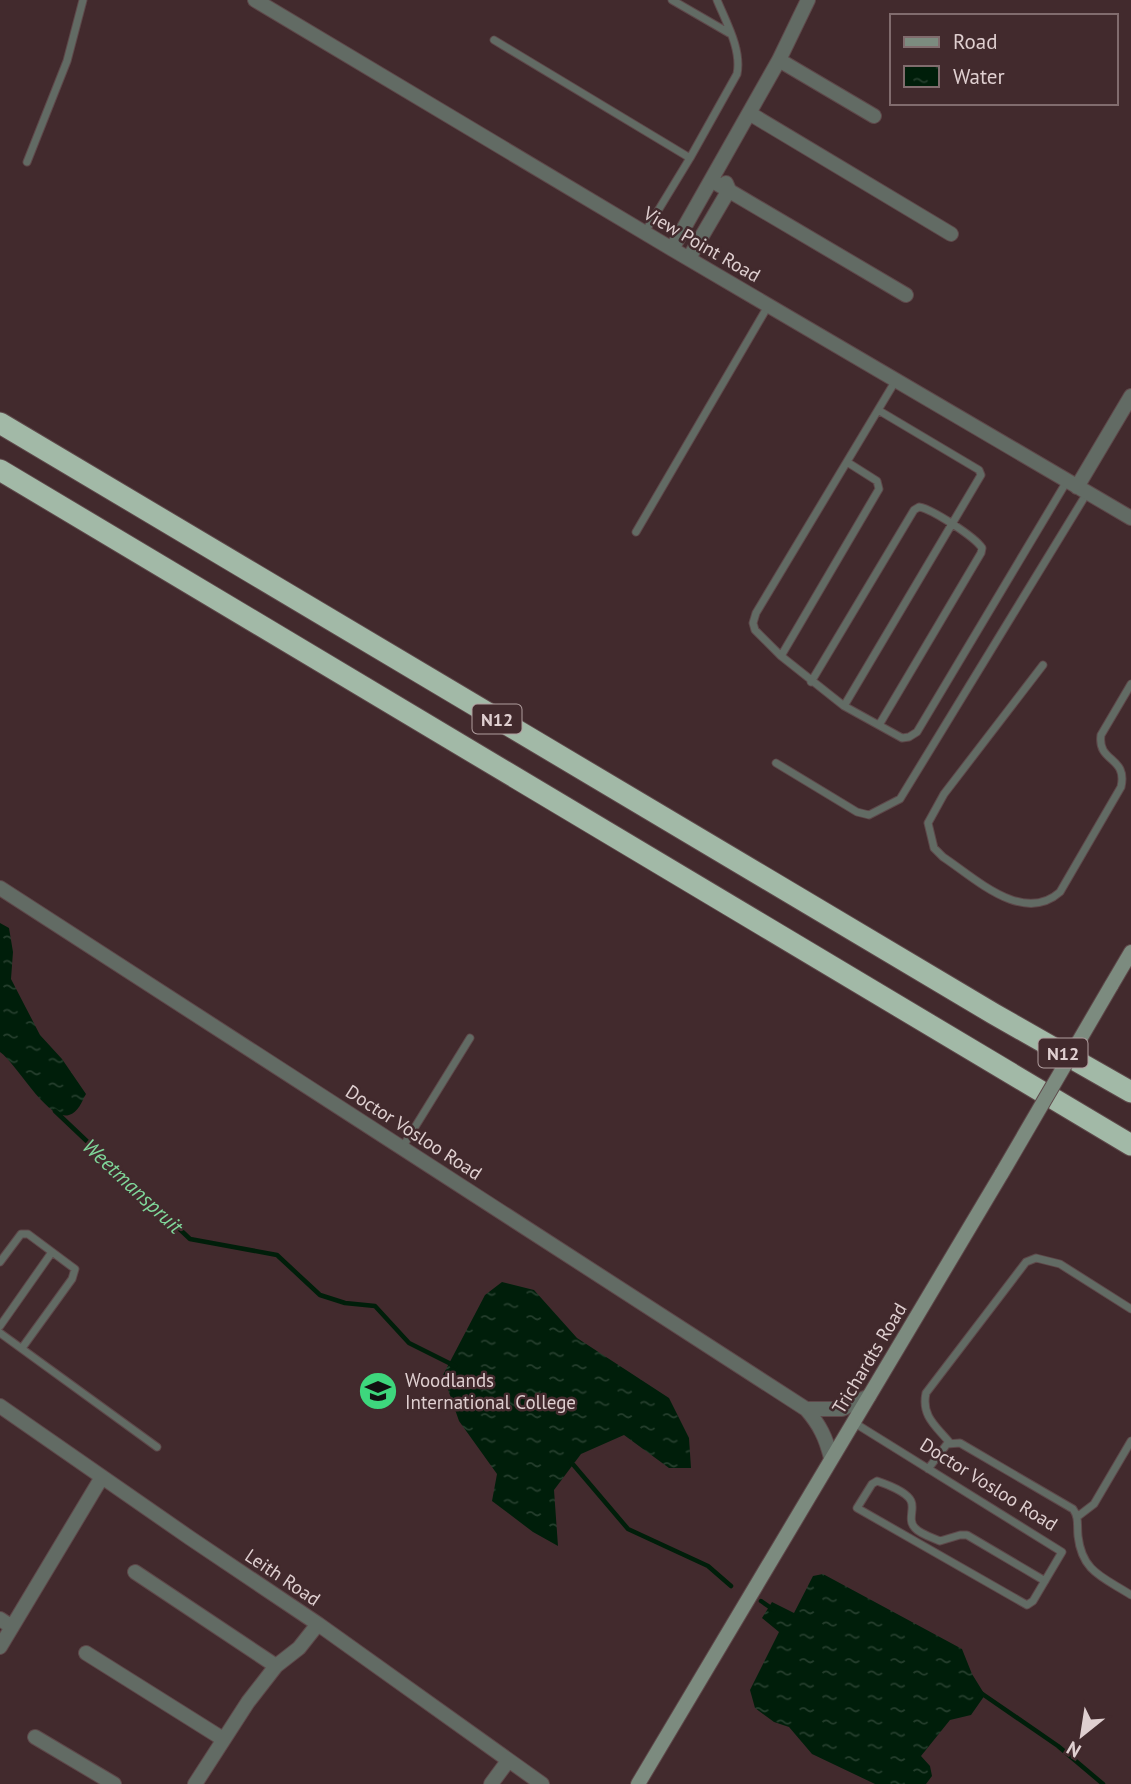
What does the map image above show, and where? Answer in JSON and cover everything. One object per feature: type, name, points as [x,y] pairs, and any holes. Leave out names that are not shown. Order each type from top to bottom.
[{"type":"highway","name":"N12","points":[[0,424],[994,1014],[1131,1092]]},
{"type":"highway","name":"N12","points":[[0,470],[1131,1145]]},
{"type":"street","name":"View Point Road","points":[[255,0],[1131,518]]},
{"type":"street","points":[[672,249],[779,60],[808,0]]},
{"type":"street","points":[[779,60],[874,116]]},
{"type":"street","points":[[749,113],[951,234]]},
{"type":"street","points":[[720,165],[729,190]]},
{"type":"street","points":[[711,180],[906,295]]},
{"type":"street","points":[[689,258],[729,190]]},
{"type":"street","points":[[1077,487],[1131,396]]},
{"type":"street","name":"Doctor Vosloo Road","points":[[0,888],[806,1409],[819,1423],[831,1458]]},
{"type":"street","name":"Trichardts Road","points":[[638,1784],[1131,952]]},
{"type":"street","points":[[806,1409],[842,1409],[869,1396]]},
{"type":"street","name":"Leith Road","points":[[0,1406],[318,1624],[542,1784]]},
{"type":"street","points":[[0,1647],[6,1623],[102,1477]]},
{"type":"street","points":[[135,1572],[276,1666]]},
{"type":"street","points":[[195,1784],[223,1739],[276,1666],[299,1648],[318,1624]]},
{"type":"street","points":[[86,1653],[223,1739]]},
{"type":"street","points":[[35,1737],[114,1784]]},
{"type":"street","points":[[491,1784],[508,1761]]},
{"type":"lane","points":[[27,162],[67,61],[83,0]]},
{"type":"lane","points":[[673,0],[730,34]]},
{"type":"lane","points":[[645,232],[691,158],[737,74],[739,65],[717,0]]},
{"type":"lane","points":[[494,40],[691,158]]},
{"type":"lane","points":[[636,532],[768,305]]},
{"type":"lane","points":[[896,380],[756,613],[753,623],[755,630],[781,656],[844,706],[902,738],[917,732],[1077,487]]},
{"type":"lane","points":[[844,706],[981,475],[979,470],[878,410]]},
{"type":"lane","points":[[781,656],[879,489],[877,481],[847,462]]},
{"type":"lane","points":[[776,763],[857,812],[869,815],[901,799],[1077,487]]},
{"type":"lane","points":[[811,682],[914,510],[925,508],[978,543],[982,548],[981,554],[878,725]]},
{"type":"lane","points":[[1043,665],[944,794],[928,823],[934,848],[943,857],[1006,898],[1024,904],[1039,904],[1052,899],[1060,892],[1121,787],[1121,768],[1106,755],[1100,744],[1101,735],[1131,684]]},
{"type":"lane","points":[[402,1148],[470,1038]]},
{"type":"lane","points":[[0,1262],[21,1234],[28,1234],[75,1269],[22,1348]]},
{"type":"lane","points":[[0,1326],[52,1252]]},
{"type":"lane","points":[[950,1443],[926,1412],[926,1394],[1026,1262],[1036,1258],[1060,1264],[1131,1309]]},
{"type":"lane","points":[[0,1333],[157,1447]]},
{"type":"lane","name":"Doctor Vosloo Road","points":[[853,1422],[1062,1552],[1033,1601],[1027,1605],[1020,1603],[857,1508],[872,1484],[877,1481],[884,1483],[910,1498],[911,1520],[915,1528]]},
{"type":"lane","points":[[1077,1517],[1094,1504],[1131,1441]]},
{"type":"lane","points":[[928,1469],[950,1443],[960,1443],[1073,1509],[1077,1517],[1081,1552],[1088,1567],[1131,1595]]},
{"type":"lane","points":[[909,1540],[915,1528],[940,1541],[967,1535],[1045,1581]]},
{"type":"water","points":[[0,923],[9,928],[13,952],[11,979],[40,1035],[62,1059],[86,1094],[72,1114],[61,1115],[52,1110],[0,1052]]},
{"type":"water","points":[[502,1282],[534,1290],[577,1338],[669,1398],[689,1438],[691,1468],[669,1468],[624,1435],[581,1454],[554,1490],[558,1546],[533,1532],[492,1501],[497,1474],[459,1421],[443,1375],[485,1295]]},
{"type":"water","points":[[823,1574],[962,1649],[972,1674],[985,1695],[971,1715],[950,1720],[921,1756],[930,1766],[932,1776],[926,1784],[875,1784],[812,1754],[789,1727],[774,1722],[755,1708],[750,1690],[779,1632],[762,1618],[772,1602],[794,1613],[813,1576]]},
{"type":"waterway","name":"Weetmanspruit","points":[[55,1111],[190,1239],[277,1255],[320,1295],[345,1303],[375,1306],[409,1343],[455,1366]]},
{"type":"waterway","name":"Weetmanspruit","points":[[571,1462],[628,1529],[708,1566],[731,1586]]},
{"type":"waterway","points":[[761,1601],[774,1610]]},
{"type":"waterway","points":[[981,1693],[1058,1746],[1103,1784]]},
{"type":"place","name":"Woodlands International College","points":[[378,1391]]}]
